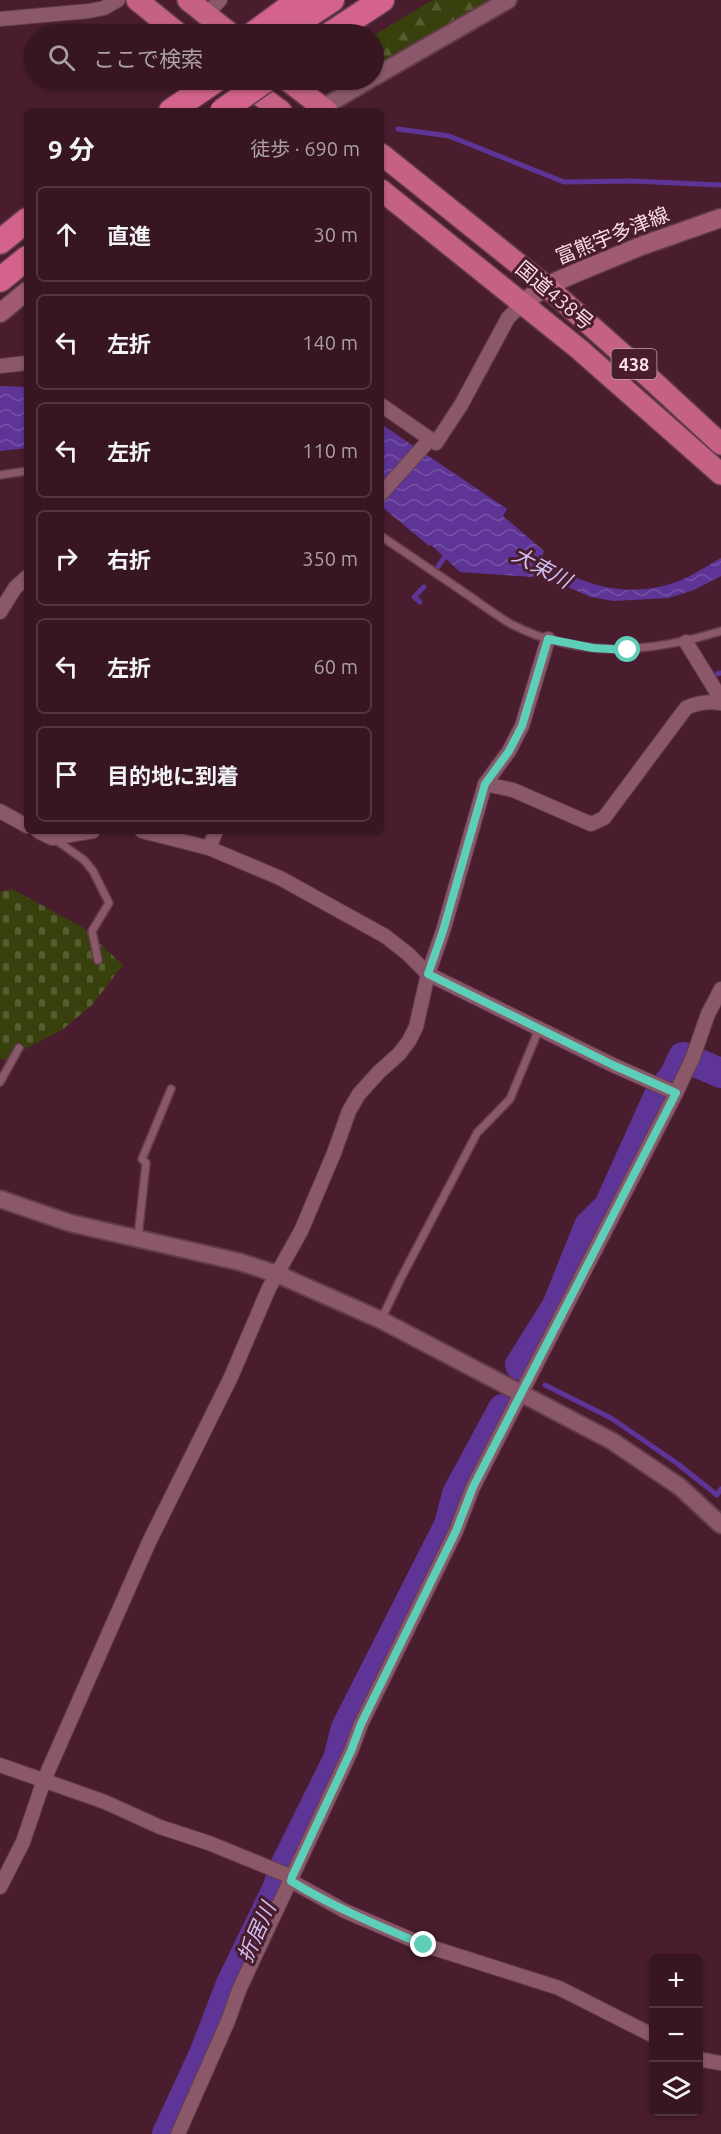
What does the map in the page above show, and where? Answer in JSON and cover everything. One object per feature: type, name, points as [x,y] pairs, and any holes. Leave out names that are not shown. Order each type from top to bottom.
[{"type":"highway","points":[[138,0],[167,24]]},
{"type":"highway","points":[[188,0],[213,7],[224,24]]},
{"type":"highway","points":[[274,24],[299,0]]},
{"type":"highway","points":[[282,24],[332,0]]},
{"type":"highway","points":[[345,24],[382,0]]},
{"type":"highway","points":[[155,108],[179,90]]},
{"type":"highway","points":[[175,108],[201,90]]},
{"type":"highway","points":[[226,108],[252,90]]},
{"type":"highway","points":[[253,90],[277,108]]},
{"type":"highway","points":[[299,90],[320,108]]},
{"type":"highway","name":"国道438号","points":[[384,156],[546,286],[721,444]]},
{"type":"highway","name":"国道438号","points":[[384,192],[523,303],[721,474]]},
{"type":"highway","points":[[0,242],[24,222]]},
{"type":"highway","points":[[0,279],[24,260]]},
{"type":"main road","name":"富熊宇多津線","points":[[523,303],[546,286],[641,246],[721,218]]},
{"type":"main road","points":[[0,313],[24,293]]},
{"type":"street","points":[[0,19],[97,10],[118,0]]},
{"type":"street","points":[[384,71],[508,0]]},
{"type":"street","points":[[325,108],[353,90]]},
{"type":"street","points":[[384,407],[428,441],[436,443],[461,405],[508,318],[523,303]]},
{"type":"street","points":[[0,366],[24,363]]},
{"type":"street","points":[[384,491],[428,441]]},
{"type":"street","points":[[0,612],[15,588],[24,580]]},
{"type":"street","points":[[0,1887],[23,1842],[44,1780],[149,1542],[231,1377],[269,1288],[301,1231],[350,1111],[359,1094],[399,1054],[416,1027],[428,974],[443,931],[485,784],[509,751],[522,726],[548,639]]},
{"type":"street","points":[[485,784],[513,790],[591,824],[604,818],[686,708],[702,702],[721,701],[686,642]]},
{"type":"street","points":[[0,811],[24,824]]},
{"type":"street","points":[[44,834],[52,838],[75,834]]},
{"type":"street","points":[[154,834],[209,848],[280,878],[385,936],[428,974],[668,1090]]},
{"type":"street","points":[[209,848],[215,834]]},
{"type":"street","points":[[178,2134],[228,2021],[287,1876],[351,1751],[361,1724],[456,1531],[473,1487],[668,1090],[692,1061],[708,1014],[721,989]]},
{"type":"street","points":[[0,1199],[70,1223],[240,1262],[277,1274],[381,1320],[612,1441],[680,1487],[721,1526]]},
{"type":"street","points":[[0,1765],[105,1802],[160,1827],[209,1843],[287,1876],[345,1911],[424,1945],[559,1988],[649,2033]]},
{"type":"street","points":[[703,2060],[721,2063]]},
{"type":"lane","points":[[0,475],[24,471]]},
{"type":"lane","points":[[384,538],[511,624],[548,639],[593,648],[628,650],[686,642],[721,631]]},
{"type":"lane","points":[[52,838],[84,860],[93,871],[109,903],[92,931],[98,960]]},
{"type":"lane","points":[[381,1320],[477,1133],[510,1099],[539,1029]]},
{"type":"lane","points":[[0,1082],[19,1048]]},
{"type":"lane","points":[[137,1240],[146,1163],[142,1159],[171,1089]]},
{"type":"green space","points":[[433,0],[489,0],[384,62],[384,29]]},
{"type":"green space","points":[[12,889],[82,927],[123,965],[92,1005],[63,1029],[5,1060],[0,1058],[0,892]]},
{"type":"water","points":[[0,386],[24,387],[24,448],[0,451]]},
{"type":"water","name":"大束川","points":[[384,426],[507,509],[503,516],[544,551],[542,559],[577,578],[613,588],[650,589],[688,577],[721,558],[721,576],[694,590],[668,598],[613,601],[591,597],[546,578],[460,572],[431,545],[429,546],[384,508]]},
{"type":"waterway","points":[[398,129],[449,136],[564,182],[632,181],[721,185]]},
{"type":"waterway","points":[[437,568],[444,558]]},
{"type":"waterway","points":[[420,602],[414,597],[424,587]]},
{"type":"waterway","points":[[717,674],[721,673]]},
{"type":"waterway","name":"折居川","points":[[520,1365],[557,1306],[589,1226],[609,1206],[660,1093],[674,1077],[683,1057],[721,1073]]},
{"type":"waterway","points":[[545,1385],[611,1418],[678,1464],[717,1495],[721,1489]]},
{"type":"waterway","name":"折居川","points":[[167,2134],[204,2054],[231,1984],[277,1889],[285,1866],[338,1759],[346,1728],[449,1525],[457,1494],[503,1409]]},
{"type":"route","points":[[424,1945],[345,1911],[291,1881],[292,1877],[351,1751],[361,1724],[456,1531],[473,1487],[676,1093],[615,1066],[428,974],[443,931],[485,784],[509,751],[522,726],[548,639],[593,648],[628,650]]}]
